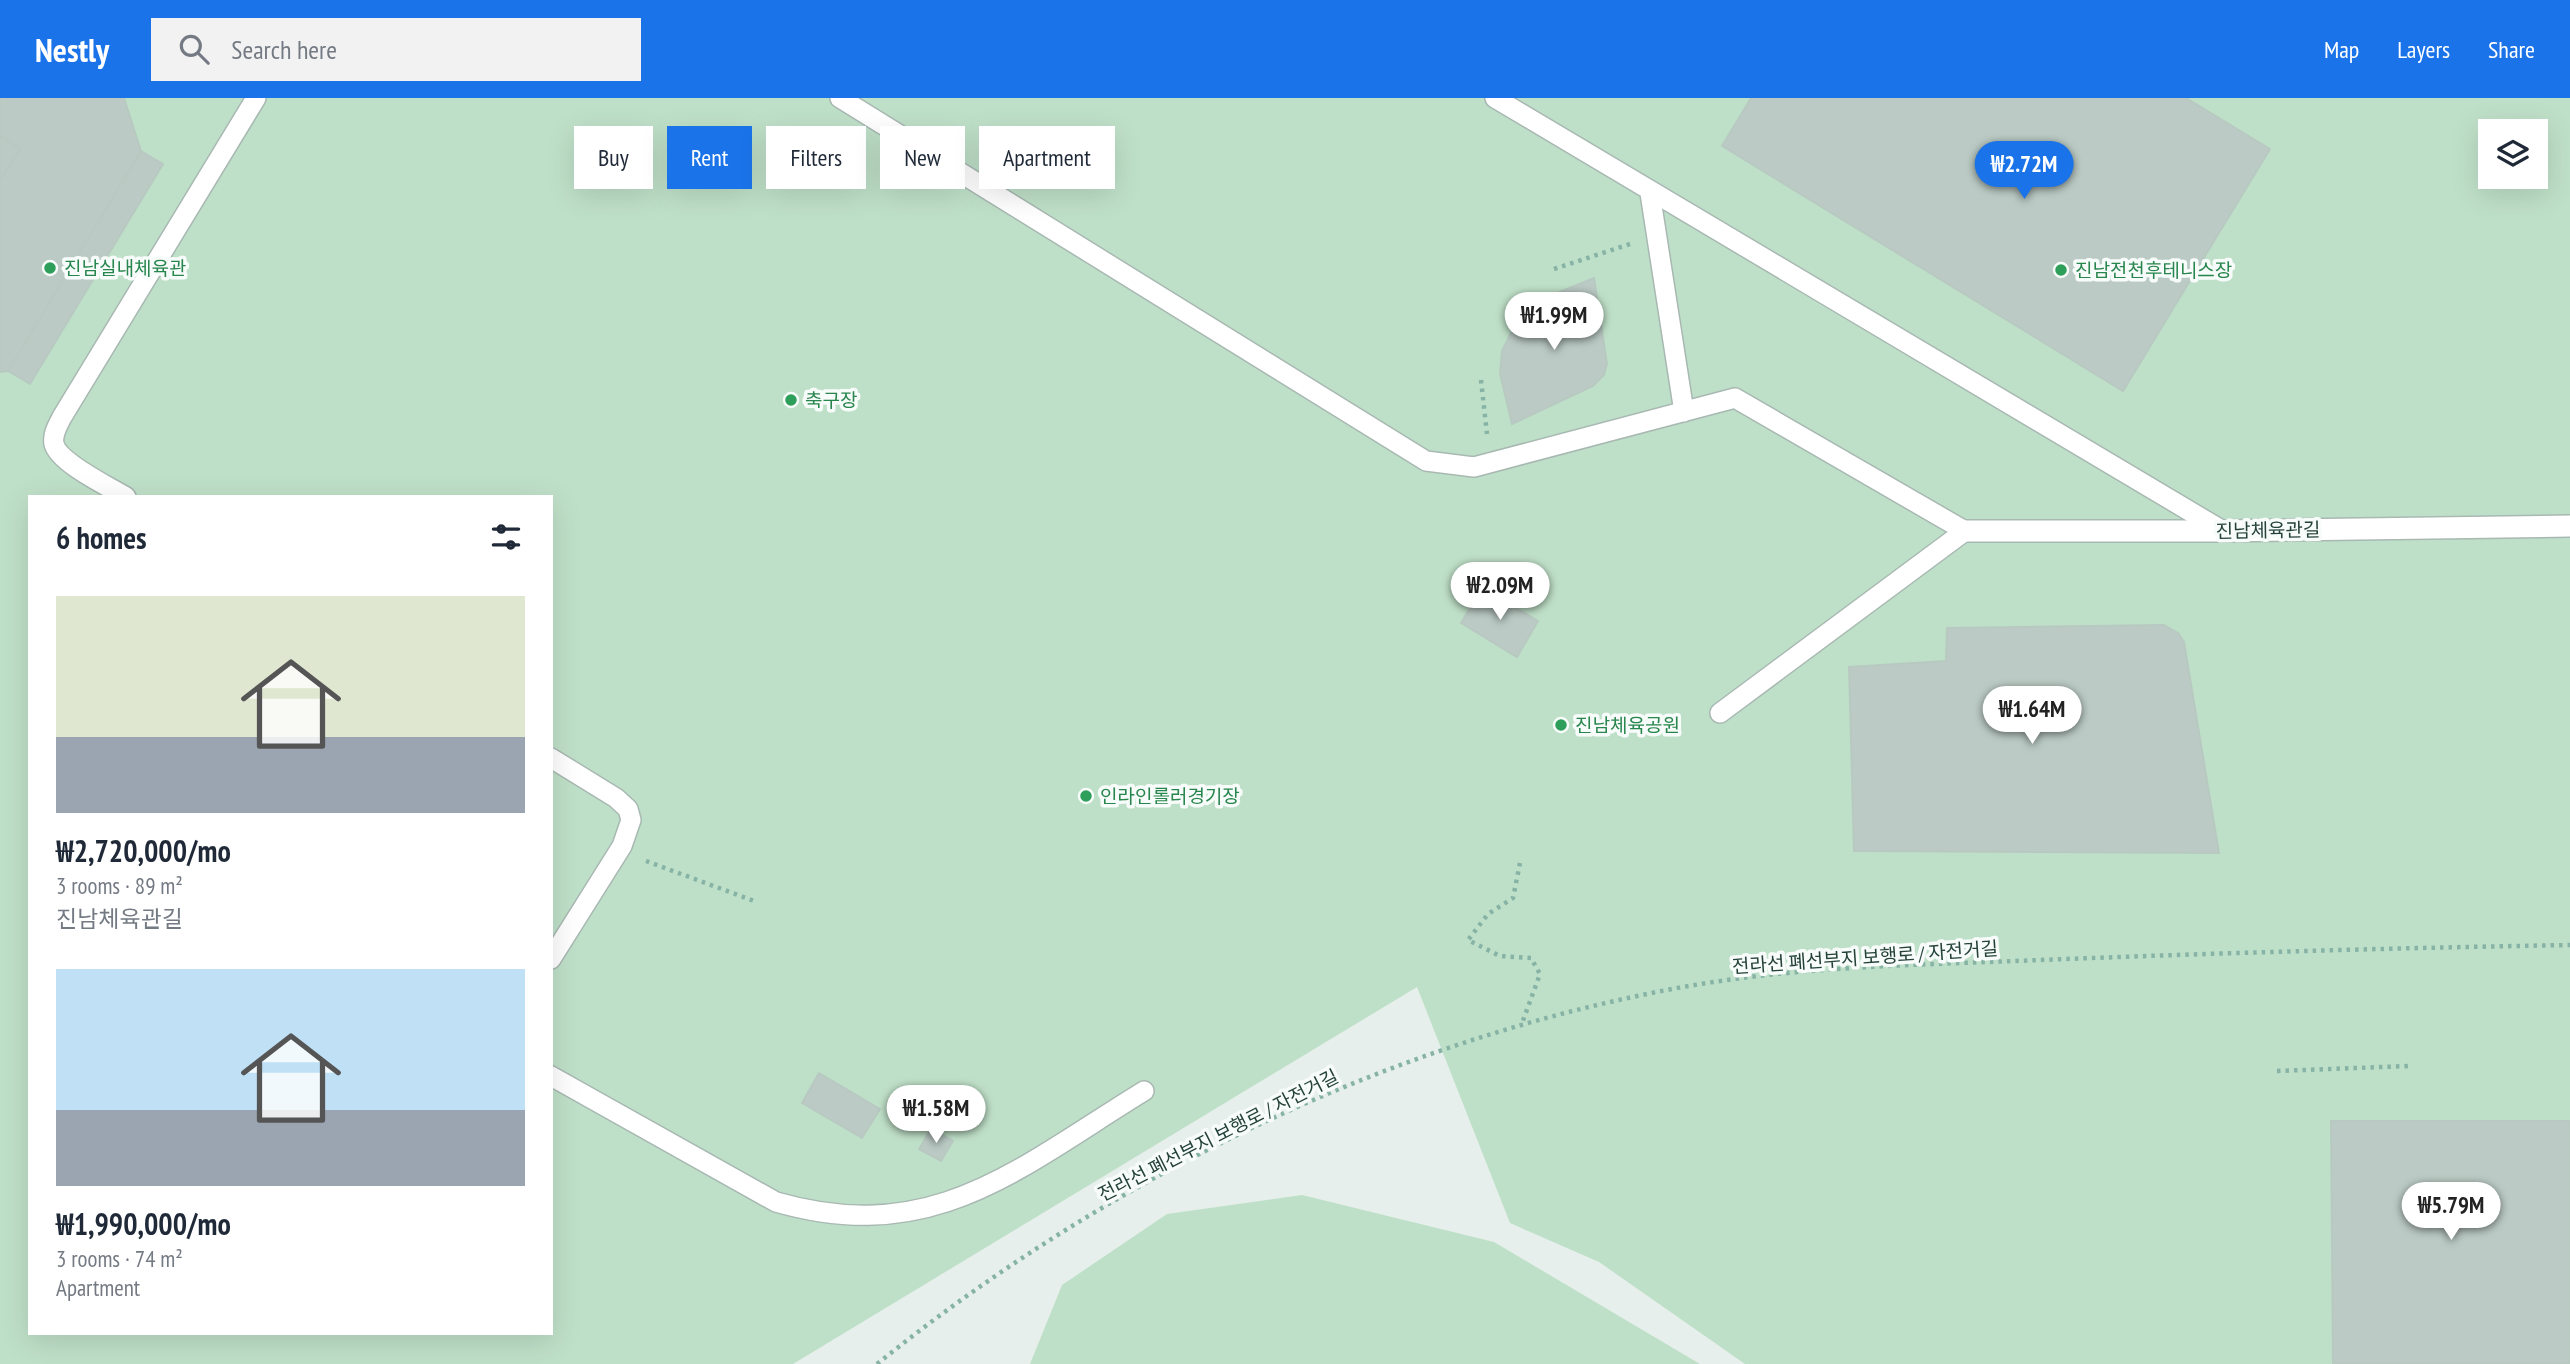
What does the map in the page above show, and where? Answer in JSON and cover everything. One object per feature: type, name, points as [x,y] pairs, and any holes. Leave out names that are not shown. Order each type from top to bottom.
[{"type":"street","name":"진남체육관길","points":[[1965,531],[2223,531],[2570,526]]},
{"type":"lane","points":[[123,495],[64,458],[55,447],[54,435],[66,409],[256,98]]},
{"type":"lane","points":[[839,98],[1426,461],[1474,467],[1735,398],[1965,531],[1720,713]]},
{"type":"lane","points":[[1495,98],[1650,193],[2007,400],[2223,531]]},
{"type":"lane","points":[[1650,193],[1684,412]]},
{"type":"lane","points":[[553,759],[617,798],[628,809],[631,820],[622,846],[553,956]]},
{"type":"lane","points":[[553,1077],[776,1202],[807,1211],[862,1217],[915,1212],[964,1196],[1010,1173],[1144,1091]]},
{"type":"path","points":[[1555,269],[1611,251]]},
{"type":"path","points":[[1481,380],[1487,431]]},
{"type":"path","points":[[646,861],[757,902]]},
{"type":"path","points":[[1520,863],[1513,898],[1488,914],[1468,940],[1500,956],[1531,958],[1540,974],[1520,1027]]},
{"type":"path","name":"전라선 폐선부지 보행로 / 자전거길","points":[[877,1364],[918,1331],[1105,1206],[1288,1111],[1374,1074],[1520,1027],[1618,1000],[1752,976],[1872,967],[2332,949],[2570,945]]},
{"type":"path","points":[[2277,1071],[2408,1066]]},
{"type":"green space","name":"진남체육공원","points":[[0,98],[2570,98],[2570,1364],[1745,1364],[1599,1262],[1510,1223],[1417,987],[793,1364],[0,1364]]},
{"type":"green space","points":[[1302,1195],[1494,1242],[1700,1364],[1030,1364],[1062,1285],[1167,1214]]},
{"type":"building","name":"진남실내체육관","points":[[0,98],[124,98],[141,151],[163,164],[30,384],[8,371],[0,372]]},
{"type":"building","name":"진남실내체육관","points":[[0,98],[124,98],[141,151],[8,371],[0,372]]},
{"type":"building","name":"진남전천후테니스장","points":[[1751,98],[2186,98],[2270,149],[2123,391],[1722,146]]},
{"type":"building","points":[[0,136],[20,149],[0,181]]},
{"type":"building","points":[[1594,278],[1607,364],[1604,375],[1593,386],[1512,424],[1500,374],[1502,351],[1514,327],[1532,306],[1545,298]]},
{"type":"building","points":[[1482,588],[1538,621],[1517,657],[1461,623]]},
{"type":"building","points":[[2164,625],[2178,633],[2184,642],[2219,853],[1854,851],[1849,667],[1946,661],[1947,628]]},
{"type":"building","points":[[819,1073],[880,1109],[862,1138],[802,1103]]},
{"type":"building","points":[[2331,1121],[2570,1121],[2570,1364],[2333,1364]]},
{"type":"building","points":[[931,1129],[953,1141],[941,1161],[919,1149]]},
{"type":"place","name":"진남실내체육관","points":[[50,268]]},
{"type":"place","name":"진남전천후테니스장","points":[[2061,270]]},
{"type":"place","name":"축구장","points":[[791,400]]},
{"type":"place","name":"진남체육공원","points":[[1561,725]]},
{"type":"place","name":"인라인롤러경기장","points":[[1086,796]]}]
